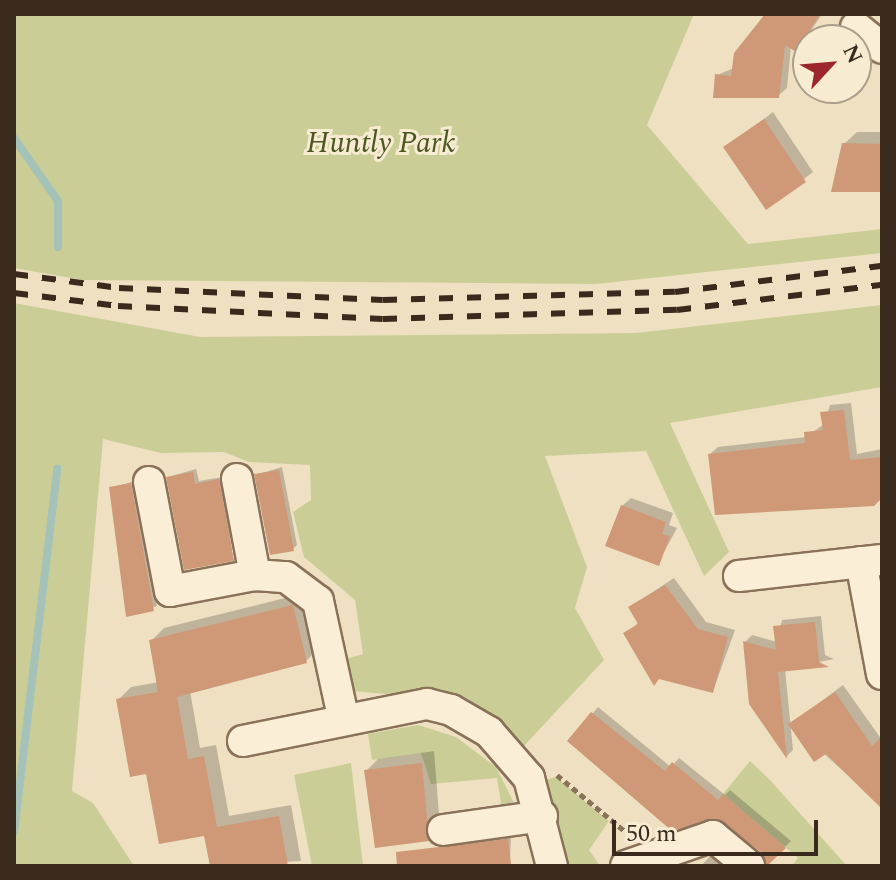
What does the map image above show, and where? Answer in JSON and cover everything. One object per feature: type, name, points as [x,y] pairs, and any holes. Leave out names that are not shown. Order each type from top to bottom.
[{"type":"street","points":[[237,479],[255,575]]},
{"type":"street","points":[[149,482],[170,591],[255,575],[301,583],[318,601],[343,717]]},
{"type":"street","points":[[739,576],[872,561],[882,674]]},
{"type":"street","points":[[243,741],[343,717],[427,704],[451,710],[489,732],[529,778],[542,816],[552,866]]},
{"type":"street","points":[[443,830],[542,816]]},
{"type":"street","points":[[636,860],[676,853],[713,836],[749,866]]},
{"type":"path","points":[[529,778],[556,774],[636,860]]},
{"type":"green space","name":"Huntly Park","points":[[14,14],[694,14],[647,125],[748,244],[882,229],[882,253],[596,284],[82,280],[14,268]]},
{"type":"green space","points":[[14,303],[200,337],[636,333],[882,305],[882,387],[670,423],[729,552],[704,576],[646,451],[545,456],[587,567],[575,608],[604,660],[523,747],[471,702],[353,691],[339,661],[363,654],[355,600],[304,557],[293,512],[311,500],[310,465],[249,462],[224,452],[161,453],[103,439],[72,791],[93,803],[134,866],[14,866]]},
{"type":"green space","points":[[418,725],[456,737],[496,767],[516,807],[502,810],[497,778],[431,784],[421,753],[372,760],[368,734]]},
{"type":"green space","points":[[750,761],[847,866],[792,866],[798,858],[723,794]]},
{"type":"green space","points":[[351,763],[363,866],[312,866],[294,775]]},
{"type":"green space","points":[[556,777],[609,821],[589,850],[600,866],[564,866],[545,780]]},
{"type":"building","points":[[765,14],[820,14],[814,24],[792,24],[792,49],[785,45],[779,98],[713,98],[715,74],[731,76],[734,53]]},
{"type":"building","points":[[764,119],[806,182],[766,210],[723,147]]},
{"type":"building","points":[[842,143],[882,144],[882,192],[831,192]]},
{"type":"building","points":[[844,410],[850,460],[882,457],[882,498],[874,506],[715,515],[708,454],[805,443],[804,432],[823,430],[820,412]]},
{"type":"building","points":[[279,470],[294,551],[270,555],[254,474]]},
{"type":"building","points":[[193,472],[195,484],[219,479],[234,561],[184,570],[166,477]]},
{"type":"building","points":[[131,483],[154,611],[126,617],[109,487]]},
{"type":"building","points":[[621,505],[666,522],[662,534],[670,536],[659,566],[605,546]]},
{"type":"building","points":[[665,585],[698,629],[728,637],[713,693],[659,679],[654,686],[623,633],[638,624],[628,607]]},
{"type":"building","points":[[293,605],[307,663],[177,697],[188,759],[204,756],[217,827],[279,816],[288,866],[210,866],[204,836],[159,844],[146,774],[130,777],[116,699],[158,692],[149,640]]},
{"type":"building","points":[[815,622],[819,662],[829,667],[778,672],[787,759],[749,704],[743,641],[776,650],[773,626]]},
{"type":"building","points":[[835,692],[872,746],[882,736],[882,809],[826,754],[814,762],[788,724]]},
{"type":"building","points":[[591,712],[665,771],[672,762],[718,800],[723,794],[786,848],[767,866],[761,852],[717,819],[672,831],[567,741]]},
{"type":"building","points":[[422,763],[429,841],[375,848],[364,770]]},
{"type":"building","points":[[508,839],[511,864],[397,866],[396,852]]},
{"type":"waterway","points":[[14,138],[58,201],[58,247]]},
{"type":"waterway","points":[[14,832],[57,469]]},
{"type":"railway","points":[[14,274],[119,288],[383,300],[675,292],[882,266]]},
{"type":"railway","points":[[14,293],[118,306],[383,319],[677,310],[882,285]]}]
